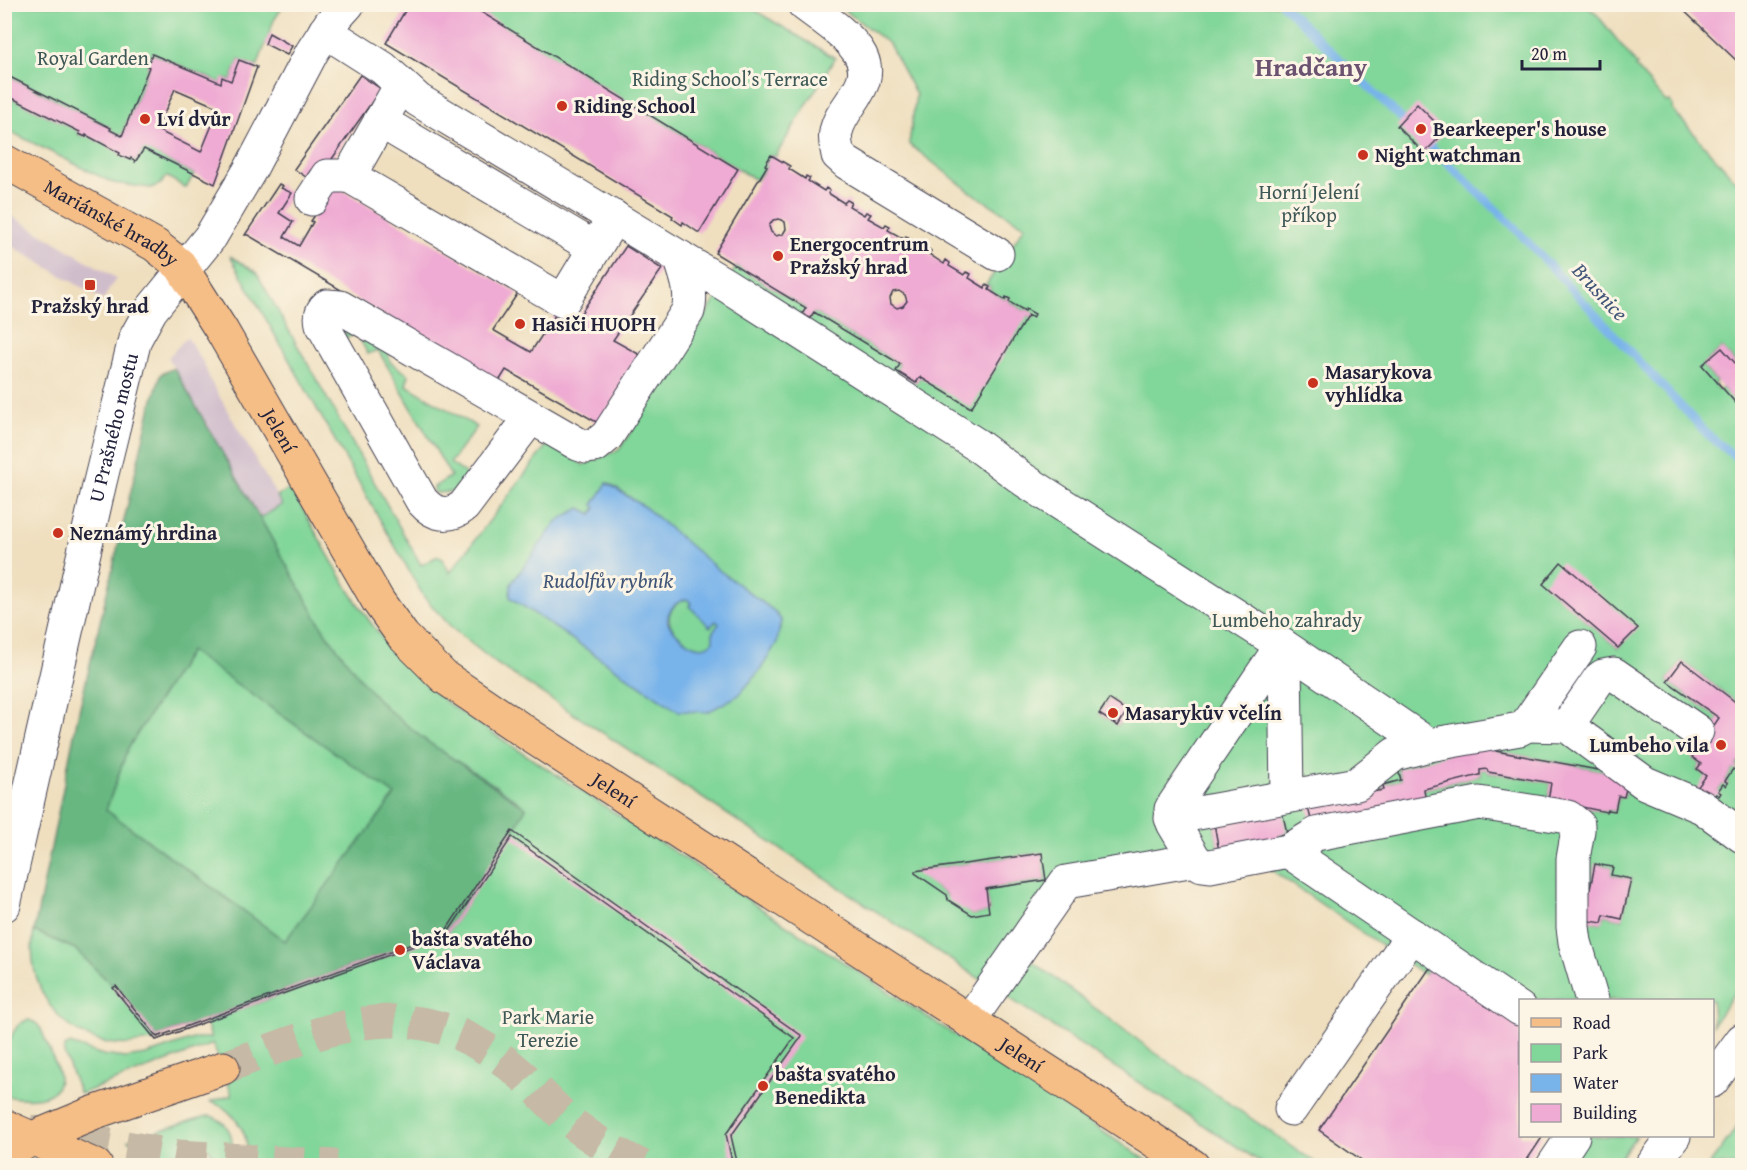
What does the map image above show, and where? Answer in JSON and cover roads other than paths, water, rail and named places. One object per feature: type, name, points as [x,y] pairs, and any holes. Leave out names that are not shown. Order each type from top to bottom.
[{"type":"main road","name":"Mariánské hradby","points":[[4,161],[155,245],[175,259],[185,270]]},
{"type":"main road","name":"Jelení","points":[[185,270],[363,577],[390,620],[430,665],[457,687],[503,718],[1193,1166]]},
{"type":"main road","points":[[14,1146],[93,1113],[223,1068]]},
{"type":"main road","points":[[14,1146],[96,1166]]},
{"type":"street","name":"U Prašného mostu","points":[[4,904],[100,482],[139,329],[151,310],[211,236],[250,170],[308,58],[325,32],[348,4]]},
{"type":"street","points":[[804,4],[848,40],[858,51],[863,63],[864,77],[860,89],[836,131],[838,155],[847,163],[997,254]]},
{"type":"street","points":[[325,32],[383,68],[418,100],[680,257],[977,445],[1024,480],[1282,645],[1429,745]]},
{"type":"street","points":[[349,176],[401,85]]},
{"type":"street","points":[[380,121],[595,248]]},
{"type":"street","points":[[312,198],[327,176],[349,176],[563,301],[614,218]]},
{"type":"street","points":[[531,417],[464,506],[443,515],[433,511],[422,501],[322,324],[322,310],[327,306],[340,308],[531,417],[578,444],[587,447],[595,446],[608,436],[688,311],[691,300],[690,288],[680,257]]},
{"type":"street","points":[[1282,645],[1285,660],[1287,796]]},
{"type":"street","points":[[1282,645],[1171,809],[1171,818],[1195,860],[1202,865],[1210,866],[1288,851],[1316,834],[1479,803],[1573,819],[1578,825],[1573,860],[1573,927],[1575,942],[1592,999]]},
{"type":"street","points":[[1171,818],[1356,783],[1395,754],[1429,745],[1515,732],[1526,725],[1581,647]]},
{"type":"street","points":[[1566,726],[1599,680],[1603,676],[1614,674],[1697,731]]},
{"type":"street","points":[[1526,725],[1566,726],[1645,783],[1702,807],[1743,836]]},
{"type":"street","points":[[1288,851],[1519,1008]]},
{"type":"street","points":[[969,1021],[1066,882],[1195,860]]},
{"type":"street","points":[[1292,1109],[1412,935]]},
{"type":"street","points":[[1714,1080],[1743,1040]]},
{"type":"street","points":[[1553,1166],[1572,1137]]},
{"type":"street","points":[[1652,1166],[1673,1137]]},
{"type":"water","name":"Rudolfův rybník","points":[[607,483],[646,508],[716,568],[774,611],[781,620],[777,642],[761,669],[739,695],[708,712],[678,711],[510,597],[511,584],[557,521],[580,508],[592,514],[596,508],[593,505]],"holes":[[[687,599],[691,603],[689,606],[710,627],[716,621],[719,624],[713,631],[713,641],[701,647],[683,639],[668,623],[670,611],[676,604]]]},
{"type":"waterway","name":"Brusnice","points":[[1282,4],[1402,119]]},
{"type":"waterway","name":"Brusnice","points":[[1431,147],[1511,224],[1708,435],[1742,462]]},
{"type":"tunnel","points":[[223,1068],[337,1028],[373,1022],[409,1022],[444,1029],[481,1045],[518,1072],[559,1112],[583,1131],[611,1150],[642,1166]]},
{"type":"tunnel","points":[[29,1131],[179,1156],[337,1166]]},
{"type":"tram line","points":[[4,1159],[16,1166]]},
{"type":"place","name":"Riding School","points":[[562,106]]},
{"type":"place","name":"Lví dvůr","points":[[145,119]]},
{"type":"place","name":"Bearkeeper's house","points":[[1421,129]]},
{"type":"place","name":"Night watchman","points":[[1363,155]]},
{"type":"place","name":"Energocentrum Pražský hrad","points":[[778,256]]},
{"type":"place","name":"Pražský hrad","points":[[90,285]]},
{"type":"place","name":"Hasiči HUOPH","points":[[520,324]]},
{"type":"place","name":"Masarykova vyhlídka","points":[[1313,383]]},
{"type":"place","name":"Neznámý hrdina","points":[[58,533]]},
{"type":"place","name":"Masarykův včelín","points":[[1113,713]]},
{"type":"place","name":"Lumbeho vila","points":[[1721,745]]},
{"type":"place","name":"bašta svatého Václava","points":[[400,950]]},
{"type":"place","name":"bašta svatého Benedikta","points":[[763,1086]]},
{"type":"district","name":"Hradčany","points":[[1311,67]]},
{"type":"park label","name":"Royal Garden","points":[[93,58]]},
{"type":"park label","name":"Riding School’s Terrace","points":[[730,79]]},
{"type":"park label","name":"Horní Jelení příkop","points":[[1309,204]]},
{"type":"park label","name":"Lumbeho zahrady","points":[[1287,620]]},
{"type":"park label","name":"Park Marie Terezie","points":[[548,1028]]}]
